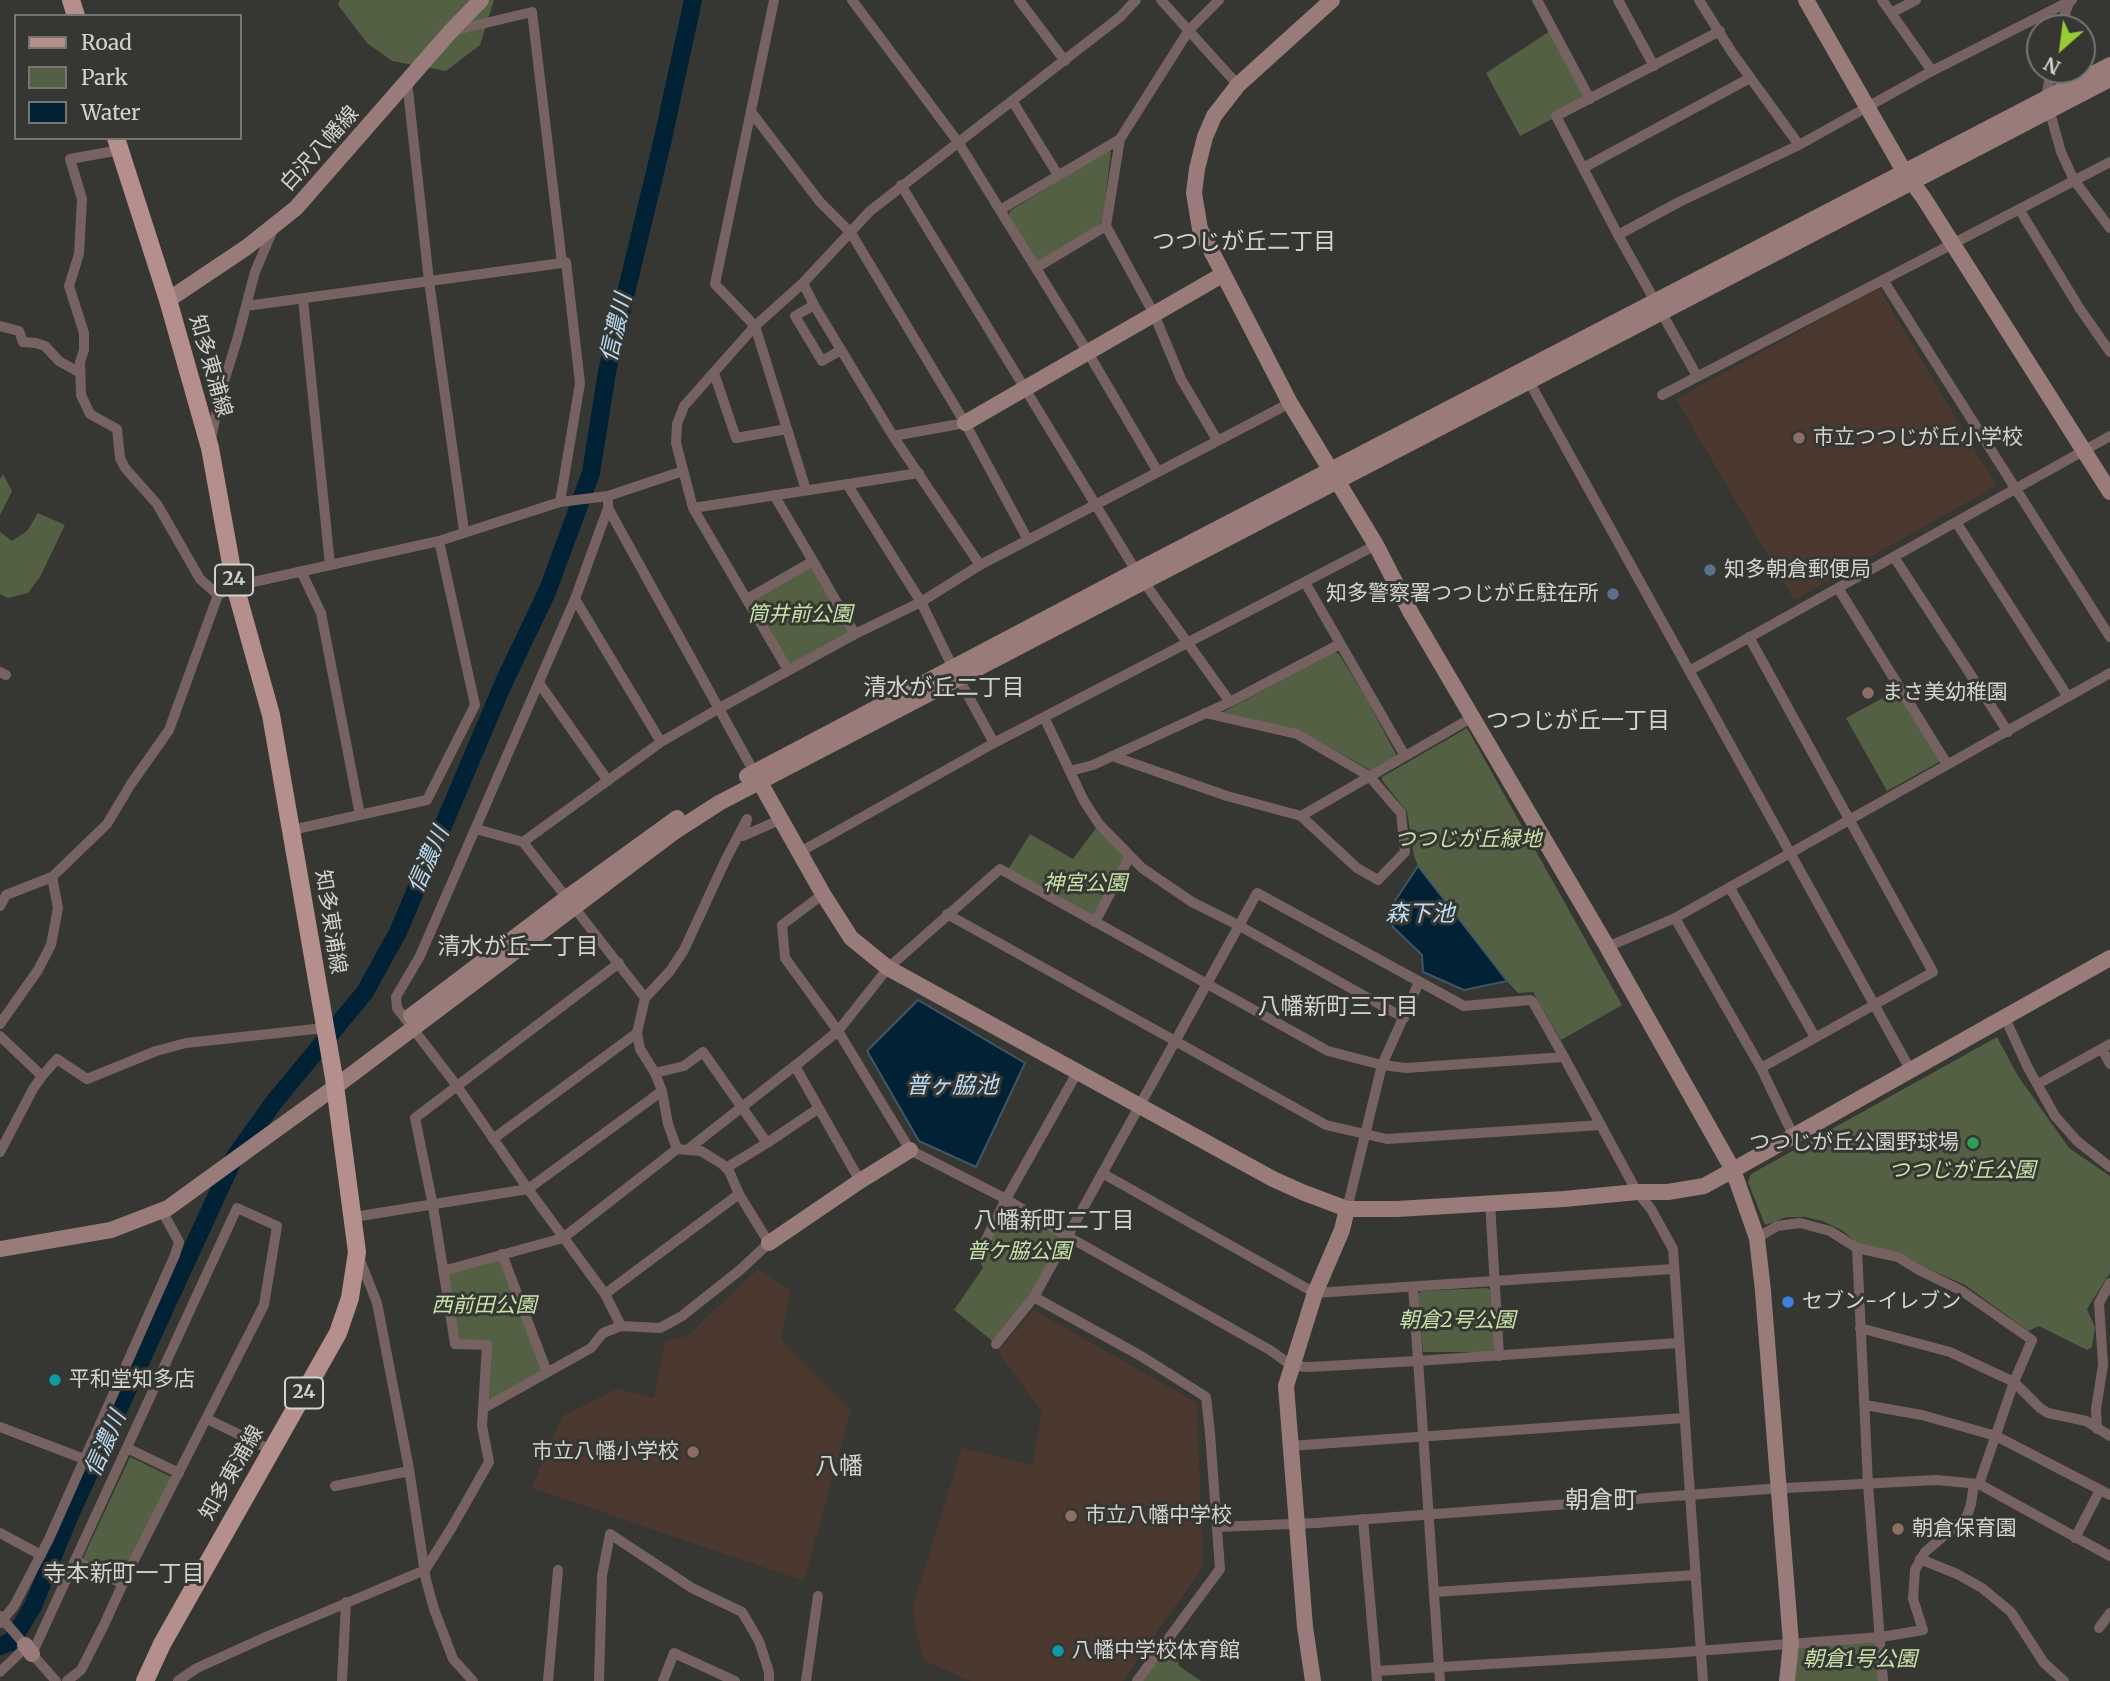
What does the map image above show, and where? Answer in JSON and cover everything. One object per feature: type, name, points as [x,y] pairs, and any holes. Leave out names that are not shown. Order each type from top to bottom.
[{"type":"main road","name":"知多東浦線","points":[[118,144],[168,300],[210,448],[235,586],[271,715],[334,1083],[357,1252],[351,1298],[342,1322],[162,1644],[145,1681]]},
{"type":"street","name":"白沢八幡線","points":[[168,300],[247,247],[296,208],[481,0]]},
{"type":"street","points":[[774,0],[715,284],[755,326],[807,490]]},
{"type":"street","points":[[852,0],[958,142],[1158,472]]},
{"type":"street","points":[[1019,0],[1065,61]]},
{"type":"street","points":[[788,670],[693,508],[676,443],[677,424],[684,407],[696,390],[755,326],[803,283],[870,211],[1065,61],[1120,17],[1136,0]]},
{"type":"street","points":[[1161,0],[1238,85]]},
{"type":"street","points":[[1217,440],[1181,379],[1154,314],[1106,226],[1119,139],[1189,30],[1219,0]]},
{"type":"street","points":[[1332,0],[1238,85],[1214,116],[1205,137],[1197,169],[1194,194],[1200,229],[1290,403],[1376,545],[1411,613],[1607,947],[1733,1171],[1757,1238],[1791,1643],[1787,1681]]},
{"type":"street","points":[[1537,0],[1590,99]]},
{"type":"street","points":[[1618,0],[1654,66]]},
{"type":"street","points":[[1699,0],[1750,78],[1799,145]]},
{"type":"street","points":[[1806,0],[1866,108],[2110,492]]},
{"type":"street","points":[[1882,0],[1932,71]]},
{"type":"street","points":[[1891,13],[1916,0]]},
{"type":"street","points":[[1618,235],[1679,202],[1799,145],[1932,71],[2071,0]]},
{"type":"street","points":[[450,32],[532,12],[562,263]]},
{"type":"street","points":[[1697,376],[1618,235],[1556,116],[1720,31]]},
{"type":"street","points":[[0,1249],[111,1230],[162,1211],[275,1132],[334,1083],[571,902],[654,832],[1140,576],[2049,104],[2110,65]]},
{"type":"street","points":[[1583,168],[1750,78]]},
{"type":"street","points":[[2049,104],[2110,79]]},
{"type":"street","points":[[407,81],[429,281],[464,531]]},
{"type":"street","points":[[2050,84],[2049,104],[2061,152],[2074,180],[2110,228]]},
{"type":"street","points":[[1013,102],[1058,175]]},
{"type":"street","points":[[752,114],[820,202],[851,233],[965,423],[1028,540]]},
{"type":"street","points":[[1000,210],[1119,139]]},
{"type":"street","points":[[118,144],[70,159],[82,199],[79,254],[69,286],[84,333],[84,350],[80,362],[81,395],[90,414],[117,429],[120,458],[125,468],[157,504],[200,579],[218,595]]},
{"type":"street","points":[[1662,395],[2110,162]]},
{"type":"street","points":[[901,186],[1140,576],[1230,702]]},
{"type":"street","points":[[2019,209],[2080,309],[2108,344]]},
{"type":"street","points":[[210,448],[220,394],[255,272],[275,225]]},
{"type":"street","points":[[1036,268],[1106,226]]},
{"type":"street","points":[[246,306],[566,262],[580,383],[561,502]]},
{"type":"street","points":[[893,436],[965,423],[1222,275]]},
{"type":"street","points":[[1883,280],[2110,637]]},
{"type":"street","points":[[803,283],[893,436],[981,565]]},
{"type":"street","points":[[303,299],[330,565]]},
{"type":"street","points":[[814,305],[795,316],[822,361],[841,350]]},
{"type":"street","points":[[0,326],[19,331],[23,342],[45,346],[59,361],[80,373]]},
{"type":"street","points":[[714,373],[736,438],[787,429]]},
{"type":"street","points":[[1526,376],[1911,1071]]},
{"type":"street","points":[[523,842],[662,742],[718,709],[921,601],[981,565],[1290,403]]},
{"type":"street","points":[[1689,671],[2110,436]]},
{"type":"street","points":[[0,906],[3,893],[52,877],[107,824],[169,730],[218,595],[235,586],[439,541],[561,502],[603,496],[683,471]]},
{"type":"street","points":[[693,508],[919,473]]},
{"type":"street","points":[[847,484],[921,601],[994,743]]},
{"type":"street","points":[[774,495],[855,634]]},
{"type":"street","points":[[603,496],[718,709],[823,894],[851,938],[888,968],[1273,1179],[1348,1209],[1397,1209],[1564,1199],[1668,1192],[1704,1186],[2110,958]]},
{"type":"street","points":[[608,508],[575,599],[539,683],[420,956],[396,997],[397,1008],[457,1086],[605,1294],[621,1326]]},
{"type":"street","points":[[1956,522],[2068,697]]},
{"type":"street","points":[[292,830],[428,800],[475,705],[439,541]]},
{"type":"street","points":[[800,852],[994,743],[1306,584],[1376,545]]},
{"type":"street","points":[[1894,557],[2008,732]]},
{"type":"street","points":[[747,599],[813,561]]},
{"type":"street","points":[[301,571],[321,613],[360,815]]},
{"type":"street","points":[[1306,584],[1405,756]]},
{"type":"street","points":[[1838,588],[1947,764]]},
{"type":"street","points":[[575,599],[662,742]]},
{"type":"street","points":[[1749,637],[1933,972],[1761,1068]]},
{"type":"street","points":[[1070,771],[1093,765],[1230,702],[1340,644]]},
{"type":"street","points":[[1607,947],[1675,918],[2110,674]]},
{"type":"street","points":[[539,683],[608,781]]},
{"type":"street","points":[[1112,756],[1227,796],[1301,816],[1357,868],[1378,880],[1405,852],[1401,813],[1369,776],[1297,734],[1205,713]]},
{"type":"street","points":[[1044,717],[1084,801],[1099,824],[1142,868],[1192,902],[1404,1018]]},
{"type":"street","points":[[1301,816],[1473,717]]},
{"type":"street","points":[[682,1150],[668,1124],[662,1091],[655,1073],[640,1049],[637,1032],[645,998],[670,971],[684,950],[724,861],[747,819],[743,836],[782,819]]},
{"type":"street","points":[[475,829],[523,842],[645,998]]},
{"type":"street","points":[[1095,922],[1130,856]]},
{"type":"street","points":[[443,1271],[563,1238],[742,1107],[838,1031],[888,968],[1000,869],[1328,1051],[1406,1069],[1564,1057]]},
{"type":"street","points":[[0,1024],[38,970],[51,945],[58,908],[52,877]]},
{"type":"street","points":[[1730,888],[1815,1037]]},
{"type":"street","points":[[996,1344],[1034,1297],[1257,893],[1464,1006],[1530,1000],[1637,1192],[1651,1209],[1673,1249],[1703,1681]]},
{"type":"street","points":[[823,894],[782,925],[785,958],[838,1031],[910,1150],[1006,1199],[1270,1350],[1292,1366],[1417,1362],[1678,1343]]},
{"type":"street","points":[[947,914],[1326,1125],[1366,1132],[1387,1139],[1601,1125]]},
{"type":"street","points":[[1675,918],[1761,1068],[1794,1137]]},
{"type":"street","points":[[178,1681],[197,1668],[425,1570],[459,1516],[489,1462],[482,1426],[487,1345],[455,1344],[433,1206],[415,1118],[619,963]]},
{"type":"street","points":[[1313,1681],[1305,1627],[1286,1386],[1315,1293],[1342,1230],[1382,1065],[1419,982]]},
{"type":"street","points":[[2005,1018],[2028,1068],[2055,1116],[2077,1141],[2110,1167]]},
{"type":"street","points":[[0,1152],[42,1076],[57,1059],[63,1060],[88,1079],[156,1051],[186,1043],[324,1028]]},
{"type":"street","points":[[493,1139],[637,1032]]},
{"type":"street","points":[[0,1037],[42,1076]]},
{"type":"street","points":[[2038,1084],[2106,1046],[2110,1064]]},
{"type":"street","points":[[655,1073],[684,1066],[703,1052],[767,1143]]},
{"type":"street","points":[[797,1064],[795,1066],[860,1181]]},
{"type":"street","points":[[978,1256],[1006,1199],[1078,1071]]},
{"type":"street","points":[[354,1217],[528,1189],[662,1091]]},
{"type":"street","points":[[726,1168],[819,1108]]},
{"type":"street","points":[[682,1150],[701,1152],[726,1168],[769,1243]]},
{"type":"street","points":[[484,1408],[591,1348],[603,1333],[621,1326],[660,1328],[682,1315],[769,1243],[910,1150]]},
{"type":"street","points":[[1102,1172],[1315,1293],[1673,1269]]},
{"type":"street","points":[[605,1294],[739,1194]]},
{"type":"street","points":[[1489,1202],[1499,1356]]},
{"type":"street","points":[[0,1672],[27,1649],[75,1560],[237,1208],[276,1226],[264,1306],[80,1670],[67,1681]]},
{"type":"street","points":[[56,1681],[4,1622],[41,1555],[178,1246],[179,1242],[162,1211]]},
{"type":"street","points":[[1363,1519],[1377,1676],[1439,1667],[1881,1637],[1923,1630],[1913,1599],[1913,1574],[1925,1552],[1967,1516],[1976,1484],[2032,1340],[1962,1291],[1898,1257],[1857,1248],[1830,1231],[1800,1223],[1777,1226],[1757,1238]]},
{"type":"street","points":[[1857,1248],[1869,1483],[1883,1681]]},
{"type":"street","points":[[357,1252],[377,1303],[434,1609],[453,1659],[473,1681]]},
{"type":"street","points":[[502,1254],[547,1372]]},
{"type":"street","points":[[2097,1429],[2096,1409],[2105,1328],[2099,1303],[2110,1283]]},
{"type":"street","points":[[1413,1287],[1440,1681]]},
{"type":"street","points":[[1034,1297],[1141,1356],[1206,1396],[1220,1569],[1138,1681]]},
{"type":"street","points":[[1860,1328],[1950,1352],[2014,1382],[2040,1408],[2056,1416],[2086,1421],[2110,1436]]},
{"type":"street","points":[[1866,1405],[1922,1415],[1996,1436],[2105,1493],[2075,1538]]},
{"type":"street","points":[[1290,1446],[1684,1418]]},
{"type":"street","points":[[207,1419],[271,1450]]},
{"type":"street","points":[[0,1427],[84,1459]]},
{"type":"street","points":[[127,1448],[179,1473]]},
{"type":"street","points":[[335,1486],[409,1471]]},
{"type":"street","points":[[1217,1527],[1297,1524],[1780,1488],[1936,1480],[1976,1484],[2110,1556]]},
{"type":"street","points":[[0,1533],[41,1555]]},
{"type":"street","points":[[599,1681],[602,1576],[610,1534],[692,1587],[742,1612],[759,1641],[769,1672],[769,1681]]},
{"type":"street","points":[[1920,1559],[1982,1588],[2011,1612],[2044,1663],[2064,1681]]},
{"type":"street","points":[[75,1560],[123,1584]]},
{"type":"street","points":[[548,1681],[558,1570]]},
{"type":"street","points":[[1433,1592],[1696,1575]]},
{"type":"street","points":[[806,1681],[818,1597]]},
{"type":"street","points":[[342,1681],[346,1602]]},
{"type":"street","points":[[663,1681],[674,1653],[734,1681]]},
{"type":"shaded area","points":[[1879,288],[1996,486],[1794,600],[1676,399]]},
{"type":"shaded area","name":"市立八幡小学校","points":[[758,1269],[790,1290],[781,1340],[851,1410],[804,1581],[532,1488],[562,1416],[617,1389],[654,1398],[665,1341],[687,1336]]},
{"type":"shaded area","name":"市立八幡中学校","points":[[1034,1310],[1197,1403],[1203,1566],[1123,1681],[971,1681],[923,1660],[912,1609],[962,1448],[1032,1465],[1042,1411],[998,1352]]},
{"type":"green space","points":[[340,0],[494,0],[480,45],[446,71],[392,61],[367,43],[338,5]]},
{"type":"green space","points":[[1553,29],[1590,99],[1520,136],[1486,73]]},
{"type":"green space","points":[[1108,150],[1111,152],[1103,219],[1098,226],[1042,262],[1036,261],[1009,215],[1010,211]]},
{"type":"green space","points":[[3,474],[12,491],[0,515],[0,479]]},
{"type":"green space","points":[[38,513],[65,525],[40,577],[28,593],[8,598],[0,594],[0,532],[12,541],[27,531]]},
{"type":"green space","name":"筒井前公園","points":[[813,561],[855,634],[788,670],[747,599]]},
{"type":"green space","points":[[1335,652],[1339,654],[1366,698],[1397,756],[1372,771],[1299,730],[1223,712]]},
{"type":"green space","points":[[1899,689],[1941,761],[1887,791],[1846,718]]},
{"type":"green space","name":"つつじが丘緑地","points":[[1467,728],[1622,1005],[1561,1040],[1533,992],[1518,993],[1507,981],[1418,866],[1407,812],[1382,780],[1382,777]]},
{"type":"green space","name":"神宮公園","points":[[1099,824],[1130,856],[1095,922],[1006,873],[1030,834],[1073,859]]},
{"type":"green space","name":"つつじが丘公園","points":[[1997,1037],[2018,1076],[2069,1148],[2110,1176],[2110,1273],[2087,1309],[2095,1328],[2092,1347],[2087,1350],[2039,1326],[2028,1331],[1965,1285],[1922,1266],[1899,1252],[1858,1244],[1842,1230],[1822,1221],[1787,1217],[1765,1225],[1748,1182],[1751,1174]]},
{"type":"green space","name":"普ケ脇公園","points":[[1006,1199],[1067,1236],[1034,1297],[996,1344],[954,1310],[983,1268],[978,1256]]},
{"type":"green space","name":"西前田公園","points":[[502,1254],[547,1372],[484,1408],[487,1346],[455,1344],[443,1271]]},
{"type":"green space","name":"朝倉2号公園","points":[[1488,1288],[1494,1352],[1423,1352],[1418,1294],[1421,1291]]},
{"type":"green space","points":[[130,1457],[172,1477],[121,1578],[83,1558]]},
{"type":"green space","points":[[1172,1633],[1179,1666],[1201,1681],[1137,1681]]},
{"type":"green space","name":"朝倉1号公園","points":[[1881,1637],[1883,1681],[1787,1681],[1791,1643]]},
{"type":"water","name":"森下池","points":[[1418,866],[1507,981],[1464,990],[1423,972],[1422,955],[1393,927],[1391,907]]},
{"type":"water","name":"普ヶ脇池","points":[[918,1000],[1025,1063],[976,1167],[919,1141],[867,1051]]},
{"type":"waterway","name":"信濃川","points":[[0,1646],[11,1642],[33,1606],[69,1517],[234,1158],[274,1102],[365,992],[398,932],[504,682],[547,592],[591,473],[607,372],[693,0]]},
{"type":"place","name":"市立つつじが丘小学校","points":[[1799,438]]},
{"type":"place","name":"知多朝倉郵便局","points":[[1710,570]]},
{"type":"place","name":"知多警察署つつじが丘駐在所","points":[[1613,594]]},
{"type":"place","name":"まさ美幼稚園","points":[[1868,693]]},
{"type":"place","name":"つつじが丘公園野球場","points":[[1973,1143]]},
{"type":"place","name":"セブン-イレブン","points":[[1788,1302]]},
{"type":"place","name":"平和堂知多店","points":[[55,1380]]},
{"type":"place","name":"市立八幡小学校","points":[[693,1452]]},
{"type":"place","name":"市立八幡中学校","points":[[1071,1516]]},
{"type":"place","name":"朝倉保育園","points":[[1898,1529]]},
{"type":"place","name":"八幡中学校体育館","points":[[1058,1651]]},
{"type":"district","name":"つつじが丘二丁目","points":[[1244,242]]},
{"type":"district","name":"清水が丘二丁目","points":[[944,688]]},
{"type":"district","name":"つつじが丘一丁目","points":[[1578,721]]},
{"type":"district","name":"清水が丘一丁目","points":[[518,947]]},
{"type":"district","name":"八幡新町三丁目","points":[[1338,1007]]},
{"type":"district","name":"八幡新町二丁目","points":[[1054,1221]]},
{"type":"district","name":"八幡","points":[[839,1467]]},
{"type":"district","name":"朝倉町","points":[[1601,1501]]},
{"type":"district","name":"寺本新町一丁目","points":[[124,1574]]}]
